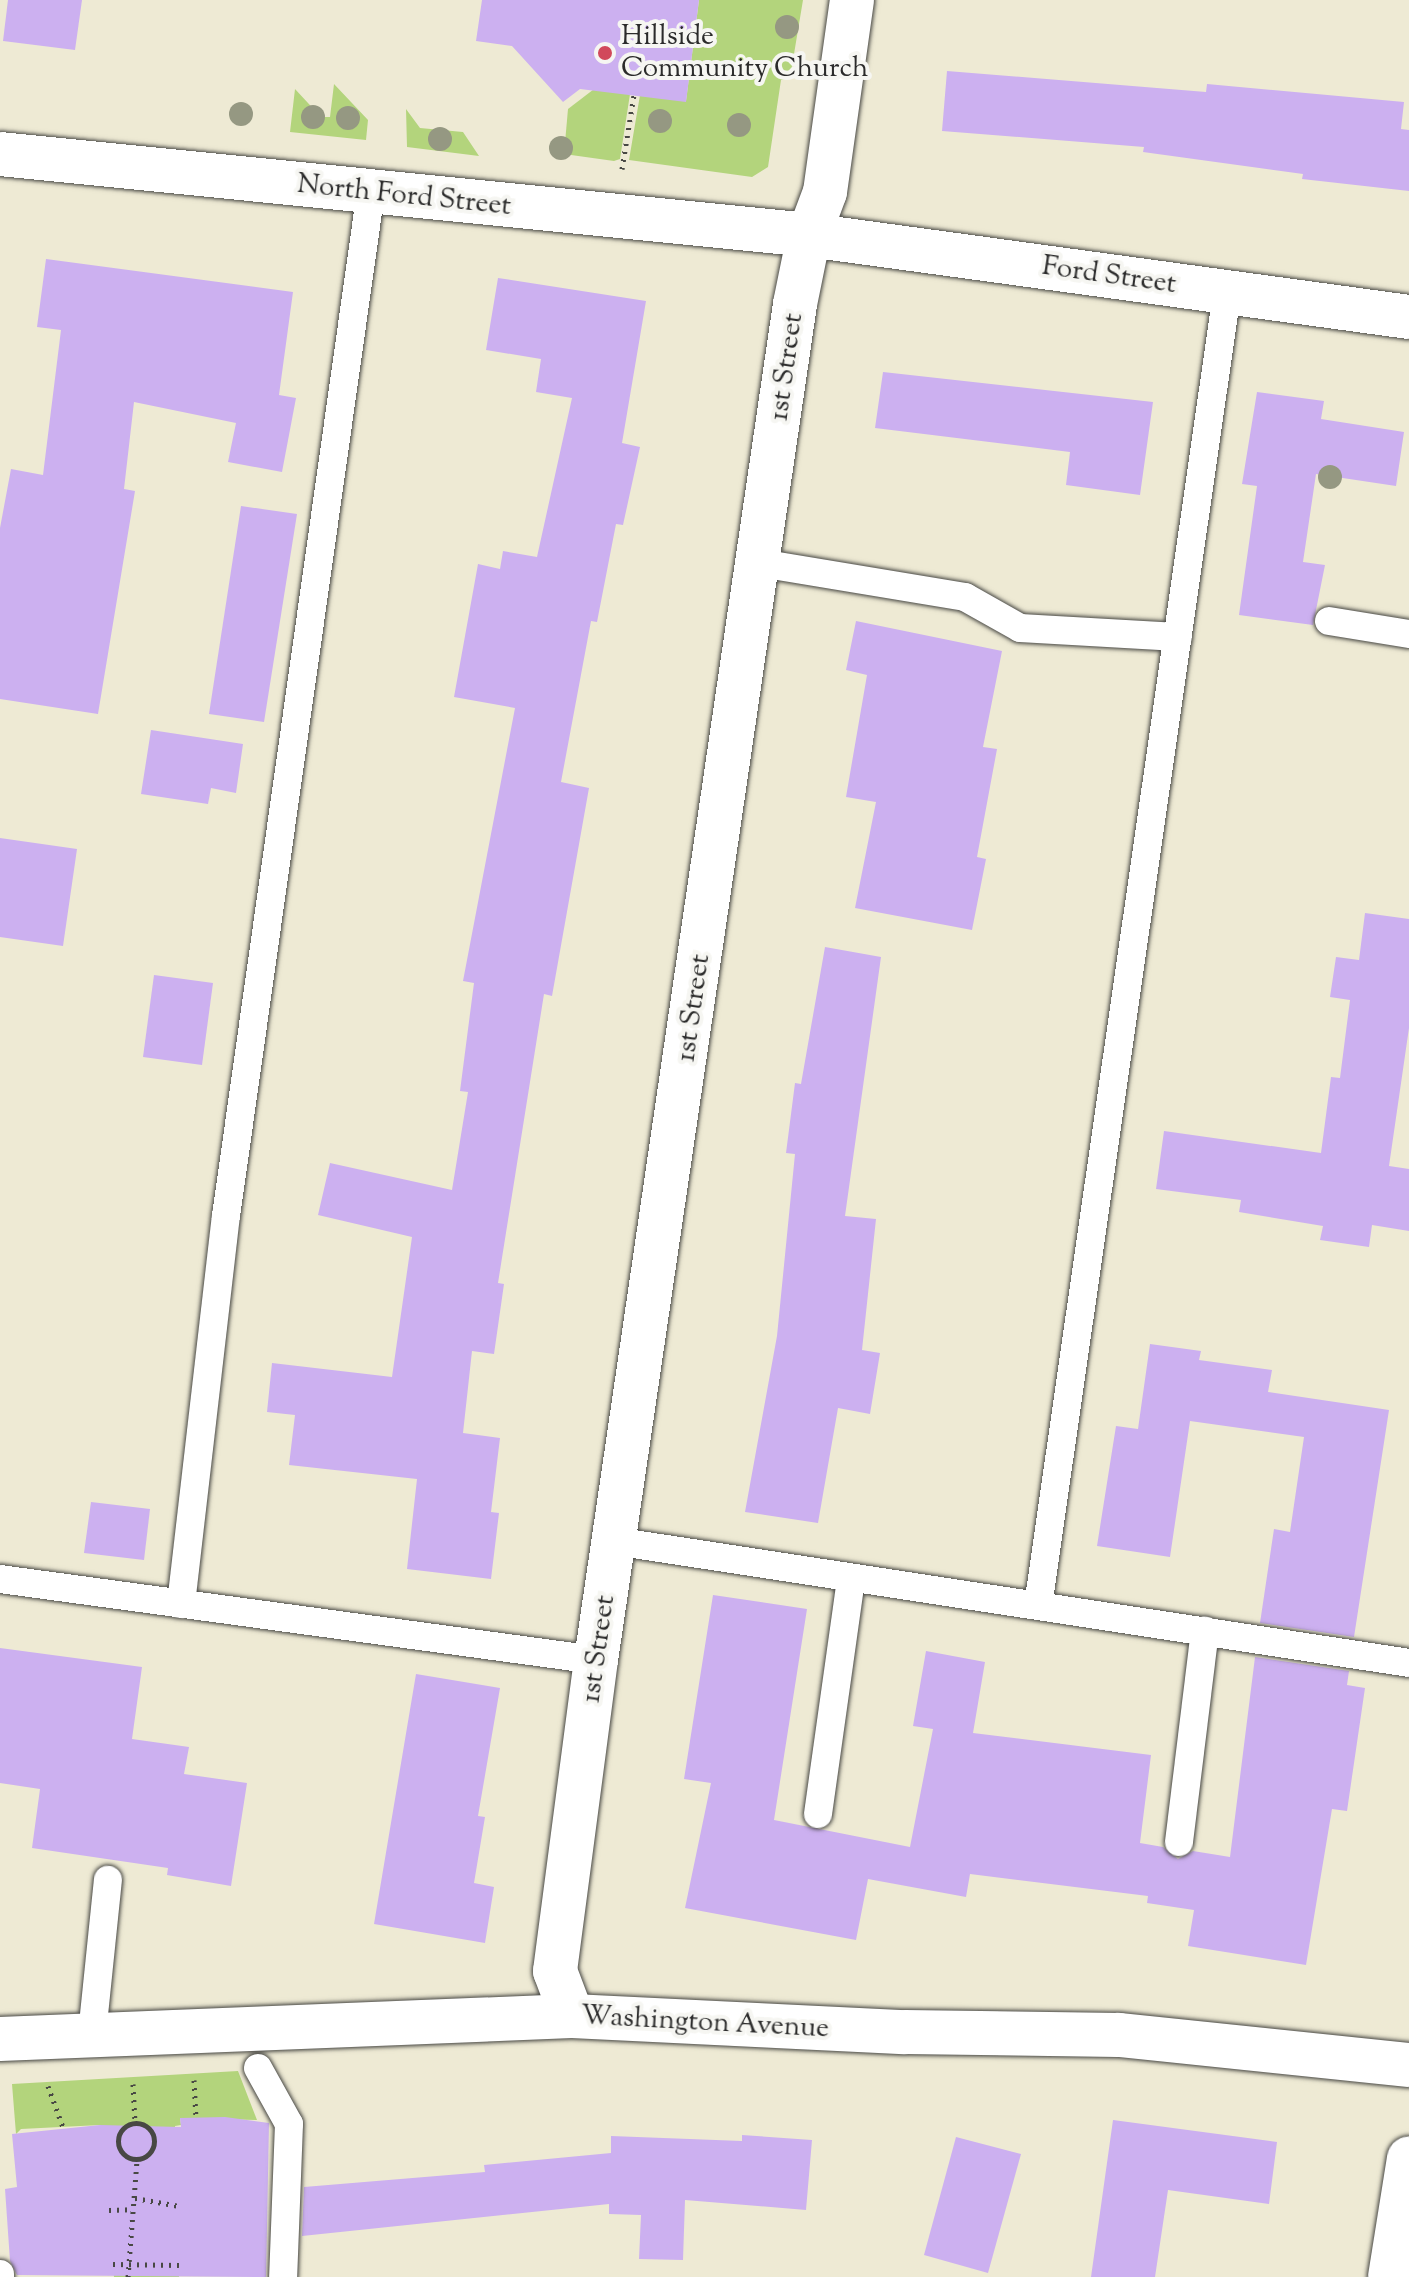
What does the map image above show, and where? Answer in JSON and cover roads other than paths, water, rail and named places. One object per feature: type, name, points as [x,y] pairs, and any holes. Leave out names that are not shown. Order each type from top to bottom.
[{"type":"street","name":"1st Street","points":[[572,2016],[555,1971],[596,1660],[809,235],[825,192],[852,0]]},
{"type":"street","name":"North Ford Street","points":[[0,154],[809,235]]},
{"type":"street","name":"Ford Street","points":[[809,235],[1409,317]]},
{"type":"street","name":"Washington Avenue","points":[[0,2039],[572,2016],[905,2032],[1119,2035],[1409,2065]]},
{"type":"street","points":[[1390,2277],[1409,2159]]},
{"type":"lane","points":[[181,1604],[226,1216],[371,191]]},
{"type":"lane","points":[[1038,1606],[1227,293]]},
{"type":"lane","points":[[760,563],[965,597],[1020,628],[1178,637]]},
{"type":"lane","points":[[1329,621],[1409,634]]},
{"type":"lane","points":[[614,1541],[1409,1663]]},
{"type":"lane","points":[[0,1579],[596,1660]]},
{"type":"lane","points":[[818,1814],[851,1579]]},
{"type":"lane","points":[[1179,1842],[1205,1631]]},
{"type":"lane","points":[[92,2034],[108,1880]]},
{"type":"lane","points":[[258,2068],[289,2124],[283,2277]]},
{"type":"place","name":"Hillside Community Church","points":[[605,53]]}]
